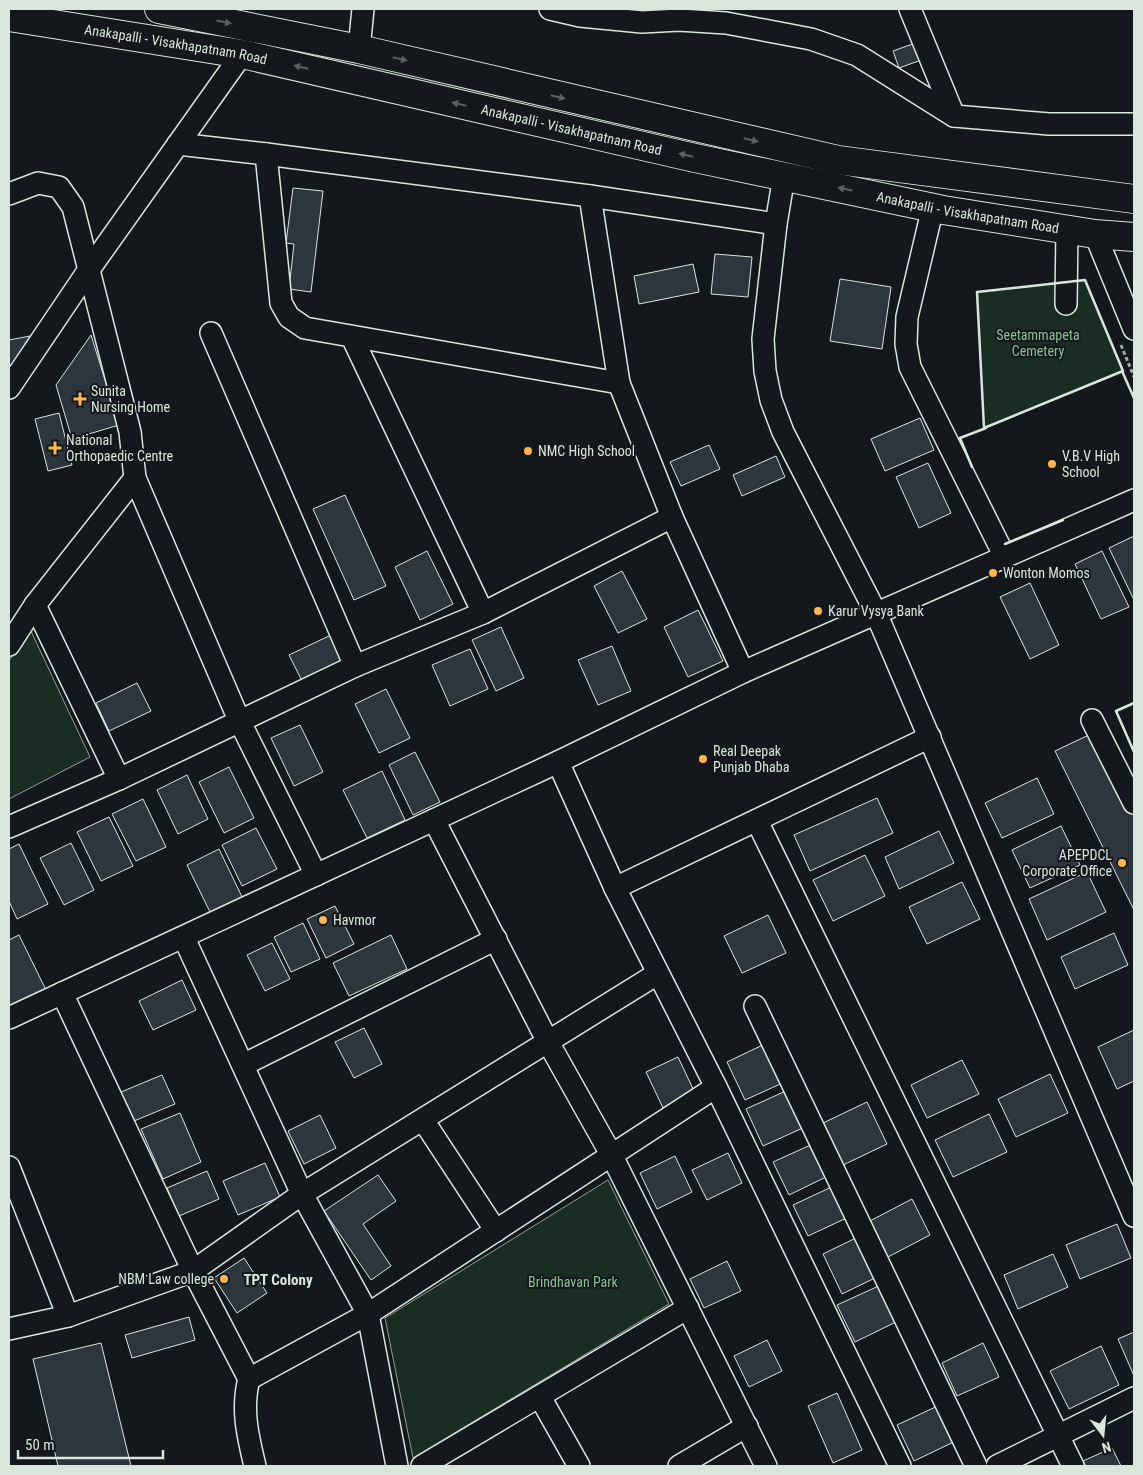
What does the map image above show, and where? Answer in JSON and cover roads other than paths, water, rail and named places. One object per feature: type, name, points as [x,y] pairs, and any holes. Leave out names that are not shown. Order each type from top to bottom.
[{"type":"main road","name":"Anakapalli - Visakhapatnam Road","points":[[159,9],[359,49],[838,160],[1134,200]]},
{"type":"main road","name":"Anakapalli - Visakhapatnam Road","points":[[9,17],[242,54],[685,155],[933,207],[1095,234],[1134,237]]},
{"type":"street","points":[[359,49],[362,9]]},
{"type":"street","points":[[550,9],[580,16],[642,22],[679,20],[726,23],[811,39],[857,55],[954,116],[1049,124],[1134,124]]},
{"type":"street","points":[[910,9],[954,116]]},
{"type":"street","points":[[9,388],[88,271],[242,54]]},
{"type":"street","points":[[178,144],[590,196],[776,224]]},
{"type":"street","points":[[266,154],[281,303],[288,317],[305,328],[352,338],[619,383]]},
{"type":"street","points":[[784,176],[776,224],[763,339],[765,371],[771,400],[783,432],[876,612],[1134,1216]]},
{"type":"street","points":[[9,194],[38,183],[59,187],[73,207],[130,432],[135,478],[239,720],[316,875]]},
{"type":"street","points":[[590,196],[619,383],[672,518],[743,672]]},
{"type":"street","points":[[933,207],[907,317],[906,344],[910,367],[1005,557]]},
{"type":"street","points":[[1066,304],[1067,229]]},
{"type":"street","points":[[1095,234],[1134,329]]},
{"type":"street","points":[[211,333],[355,666]]},
{"type":"street","points":[[352,338],[483,613]]},
{"type":"street","points":[[9,645],[35,605],[135,478]]},
{"type":"street","points":[[9,1018],[558,762],[743,672],[1134,500]]},
{"type":"street","points":[[9,827],[118,778],[355,666],[483,613],[672,518]]},
{"type":"street","points":[[35,605],[118,778]]},
{"type":"street","points":[[1092,720],[1134,803]]},
{"type":"street","points":[[615,888],[930,737]]},
{"type":"street","points":[[558,762],[615,888],[716,1087],[900,1466]]},
{"type":"street","points":[[434,820],[548,1042],[612,1156],[766,1466]]},
{"type":"street","points":[[757,821],[1072,1466]]},
{"type":"street","points":[[184,938],[302,1194],[368,1314],[397,1466]]},
{"type":"street","points":[[243,1065],[496,939]]},
{"type":"street","points":[[9,1329],[68,1316],[193,1272],[302,1194],[657,974]]},
{"type":"street","points":[[62,994],[193,1272],[249,1380],[245,1395],[245,1420],[255,1466]]},
{"type":"street","points":[[755,1006],[976,1466]]},
{"type":"street","points":[[249,1380],[368,1314],[716,1087]]},
{"type":"street","points":[[423,1120],[496,1231]]},
{"type":"street","points":[[9,1167],[68,1316]]},
{"type":"street","points":[[422,1466],[688,1308]]},
{"type":"street","points":[[540,1397],[579,1466]]},
{"type":"street","points":[[996,1466],[1134,1398]]},
{"type":"street","points":[[680,1466],[747,1426]]},
{"type":"place","name":"Sunita Nursing Home","points":[[80,399]]},
{"type":"place","name":"National Orthopaedic Centre","points":[[55,448]]},
{"type":"place","name":"NMC High School","points":[[528,451]]},
{"type":"place","name":"V.B.V High School","points":[[1052,464]]},
{"type":"place","name":"Wonton Momos","points":[[993,573]]},
{"type":"place","name":"Karur Vysya Bank","points":[[818,611]]},
{"type":"place","name":"Real Deepak Punjab Dhaba","points":[[703,759]]},
{"type":"place","name":"APEPDCL Corporate Office","points":[[1122,863]]},
{"type":"place","name":"Havmor","points":[[323,920]]},
{"type":"place","name":"NBM Law college","points":[[224,1279]]},
{"type":"district","name":"TPT Colony","points":[[278,1280]]},
{"type":"park label","name":"Seetammapeta Cemetery","points":[[1038,344]]},
{"type":"park label","name":"Brindhavan Park","points":[[573,1282]]}]
